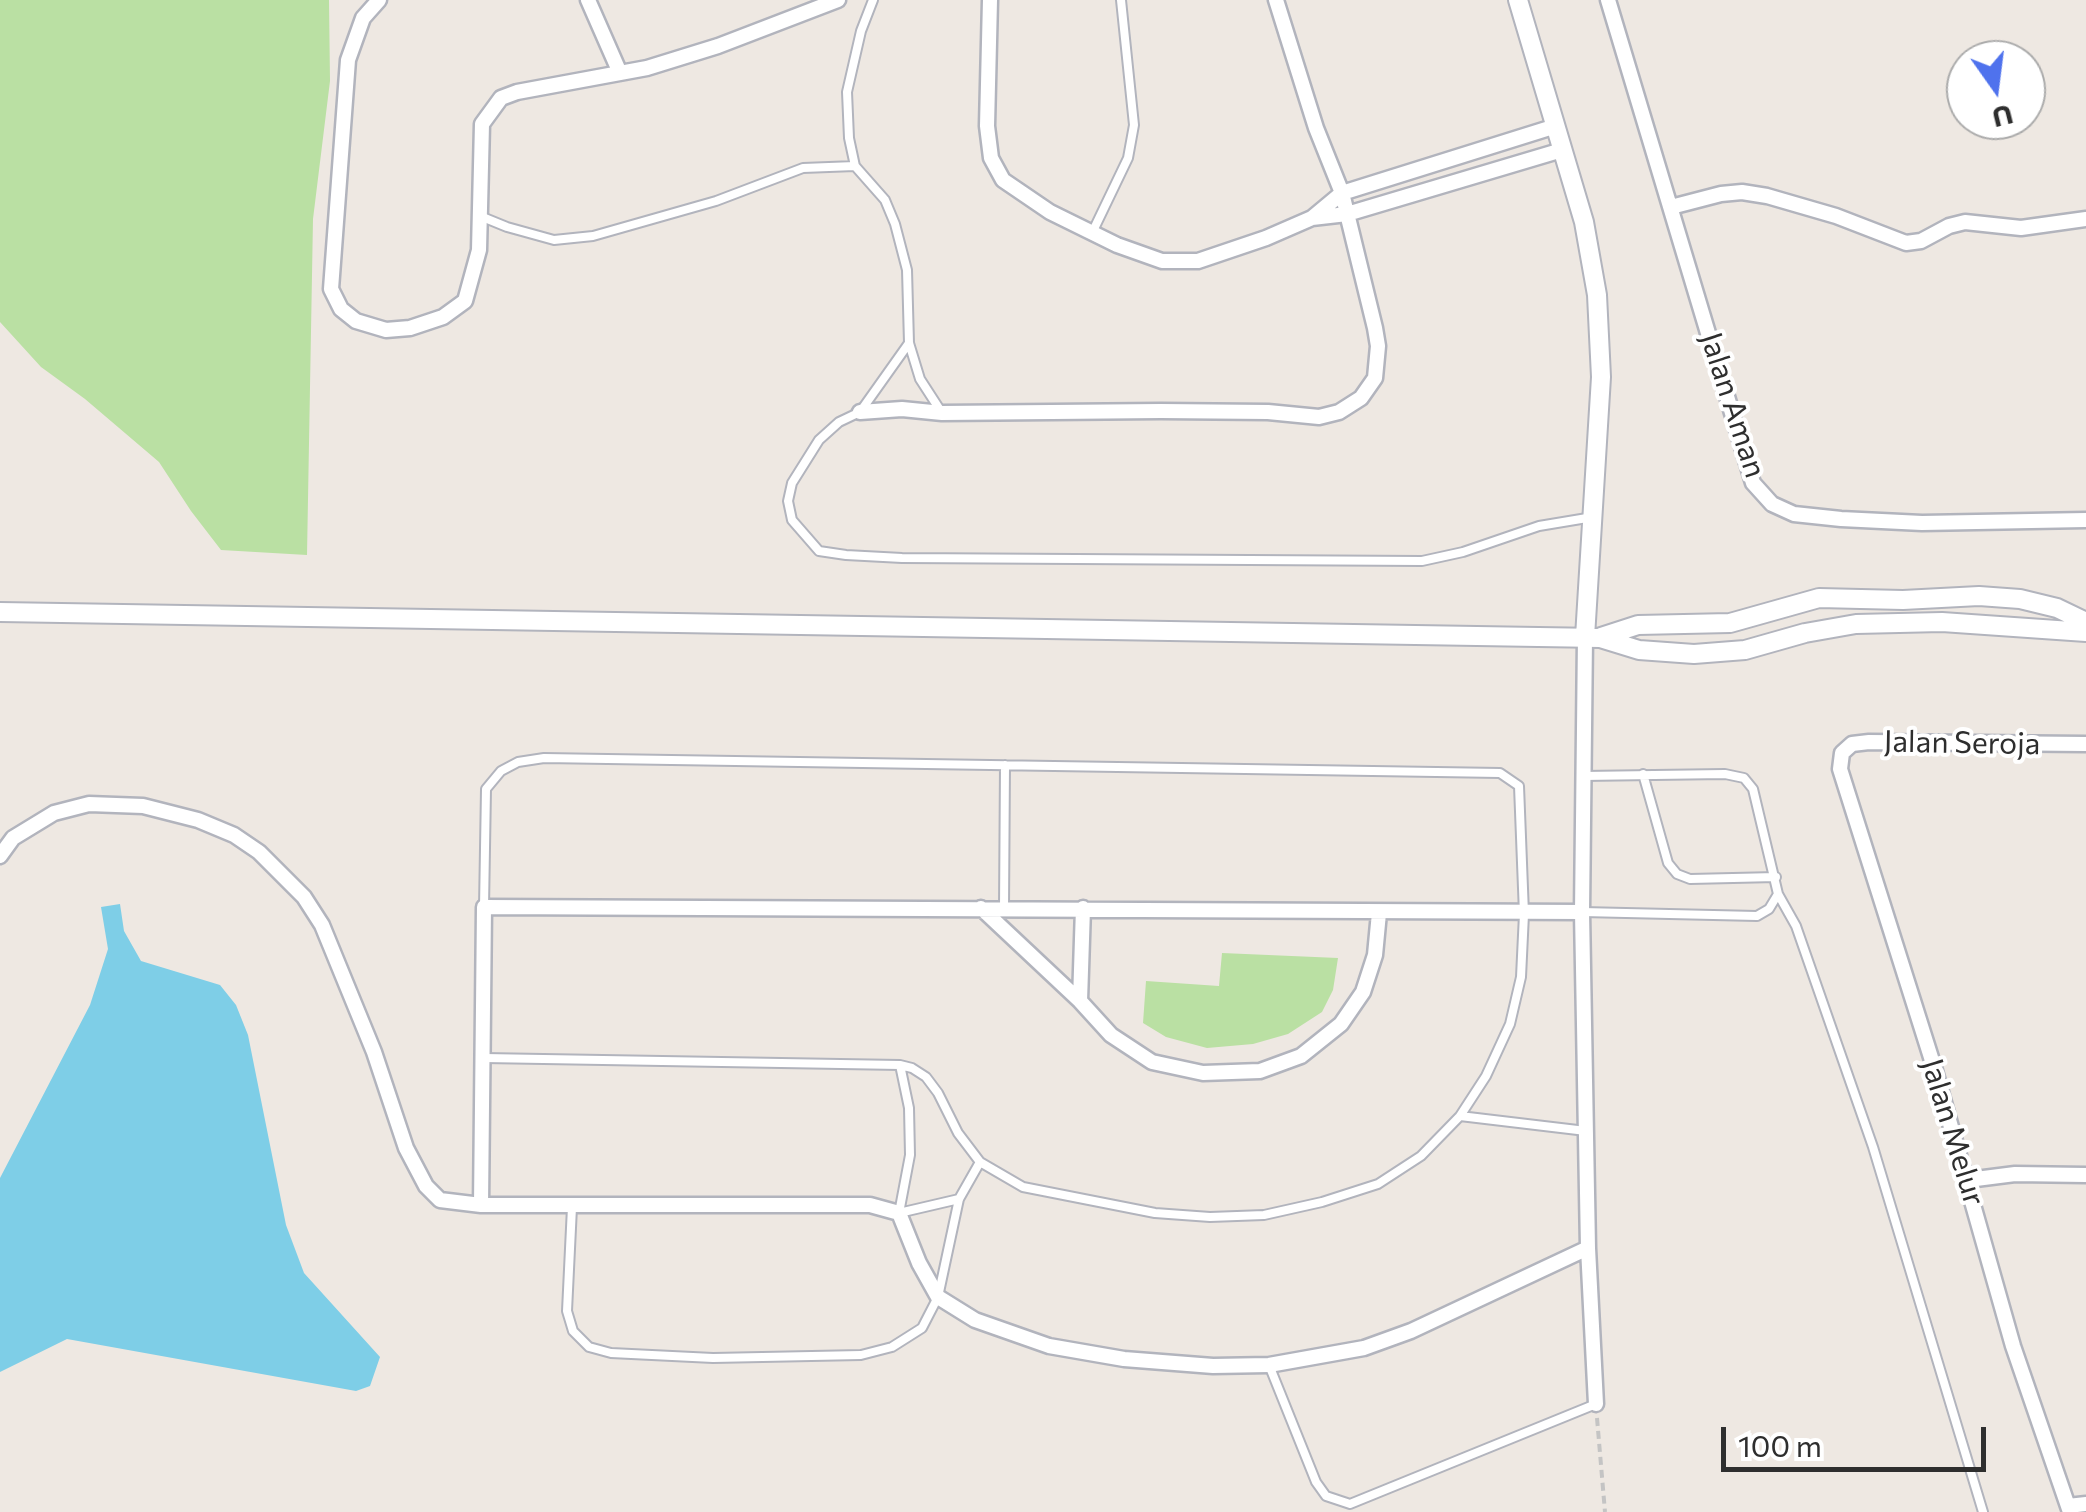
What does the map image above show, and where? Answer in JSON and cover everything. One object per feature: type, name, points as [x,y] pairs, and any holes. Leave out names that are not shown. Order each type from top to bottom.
[{"type":"street","points":[[379,0],[363,18],[348,60],[331,289],[341,309],[356,320],[386,330],[410,328],[443,317],[465,300],[475,275],[482,124],[500,98],[648,68],[838,0]]},
{"type":"street","points":[[588,0],[620,73]]},
{"type":"street","points":[[990,0],[987,126],[990,158],[1003,180],[1050,212],[1162,261],[1198,260],[1266,238],[1312,218],[1342,193],[1556,126]]},
{"type":"street","points":[[860,412],[1161,411],[1319,417],[1339,412],[1361,398],[1375,378],[1378,346],[1342,193],[1316,128],[1276,0]]},
{"type":"street","points":[[1518,0],[1584,222],[1597,295],[1601,377],[1593,516],[1593,638],[1583,776],[1582,912],[1588,1248],[1596,1404]]},
{"type":"street","name":"Jalan Aman","points":[[1608,0],[1753,482],[1772,504],[1794,514],[1841,519],[1922,523],[2086,520]]},
{"type":"street","points":[[1312,218],[1347,214],[1562,150]]},
{"type":"street","points":[[1671,208],[1721,194],[1767,196],[1906,242],[1921,241],[1948,226],[1965,222],[2022,228],[2086,218]]},
{"type":"street","points":[[1593,638],[1638,624],[1730,623],[1819,598],[2020,599],[2057,608],[2086,622]]},
{"type":"street","points":[[0,612],[1593,638],[1638,650],[1716,654],[1756,648],[1829,628],[1904,622],[2086,632]]},
{"type":"street","name":"Jalan Seroja","points":[[1842,752],[1852,744],[1869,742],[2086,744]]},
{"type":"street","name":"Jalan Melur","points":[[1842,752],[1840,769],[1968,1180],[2014,1346],[2069,1509]]},
{"type":"street","points":[[0,856],[13,838],[54,812],[89,804],[143,806],[198,820],[259,852],[304,897],[322,925],[356,1006],[406,1148],[426,1186],[440,1200],[572,1207],[870,1205],[899,1214],[938,1297],[975,1320],[1049,1346],[1124,1359],[1213,1366],[1270,1365],[1364,1348],[1412,1331],[1588,1248]]},
{"type":"street","points":[[481,1205],[484,907],[1582,912]]},
{"type":"street","points":[[981,908],[1111,1035],[1152,1062],[1203,1073],[1260,1070],[1301,1056],[1341,1024],[1363,992],[1375,954],[1379,913]]},
{"type":"street","points":[[1080,1002],[1083,908]]},
{"type":"street","points":[[1968,1180],[2015,1174],[2086,1175]]},
{"type":"street","points":[[2069,1509],[2086,1504]]},
{"type":"lane","points":[[874,0],[861,31],[847,92],[849,138],[855,166],[885,200],[895,224],[907,270],[909,343],[920,379],[942,413]]},
{"type":"lane","points":[[1092,233],[1128,158],[1134,125],[1121,0]]},
{"type":"lane","points":[[480,216],[554,240],[593,236],[716,201],[803,168],[855,166]]},
{"type":"lane","points":[[909,343],[860,412],[839,422],[818,440],[792,482],[788,501],[792,520],[819,550],[846,556],[902,558],[1422,562],[1539,526],[1593,516]]},
{"type":"lane","points":[[484,907],[486,788],[500,771],[518,762],[544,758],[1500,772],[1518,786],[1524,914],[1521,977],[1510,1024],[1486,1076],[1460,1116],[1422,1156],[1378,1184],[1322,1202],[1264,1216],[1210,1217],[1106,1204],[1023,1187],[980,1162],[958,1133],[938,1092],[912,1068],[484,1058]]},
{"type":"lane","points":[[1004,908],[1005,765]]},
{"type":"lane","points":[[1643,774],[1668,863],[1678,874],[1690,878],[1776,877]]},
{"type":"lane","points":[[1583,776],[1725,774],[1744,778],[1754,789],[1778,894],[1796,926],[1873,1147],[1982,1512]]},
{"type":"lane","points":[[1582,912],[1757,916],[1769,909],[1778,894]]},
{"type":"lane","points":[[900,1066],[909,1108],[910,1154],[899,1214],[959,1199]]},
{"type":"lane","points":[[1460,1116],[1586,1131]]},
{"type":"lane","points":[[572,1207],[567,1311],[574,1331],[590,1347],[612,1353],[714,1358],[861,1355],[892,1347],[922,1328],[938,1297],[959,1199],[980,1162]]},
{"type":"lane","points":[[1270,1365],[1316,1482],[1326,1496],[1350,1504],[1596,1404]]},
{"type":"path","points":[[1596,1404],[1605,1512]]},
{"type":"green space","points":[[0,0],[329,0],[330,81],[313,219],[307,555],[221,550],[159,462],[41,367],[0,322]]},
{"type":"green space","points":[[1222,953],[1338,958],[1333,990],[1322,1012],[1288,1034],[1253,1044],[1207,1048],[1166,1037],[1143,1023],[1146,981],[1219,986]]},
{"type":"water","points":[[120,904],[124,931],[141,961],[220,985],[236,1005],[248,1035],[286,1225],[304,1273],[380,1357],[370,1386],[356,1391],[67,1339],[0,1372],[0,1178],[90,1005],[108,949],[101,907]]}]
